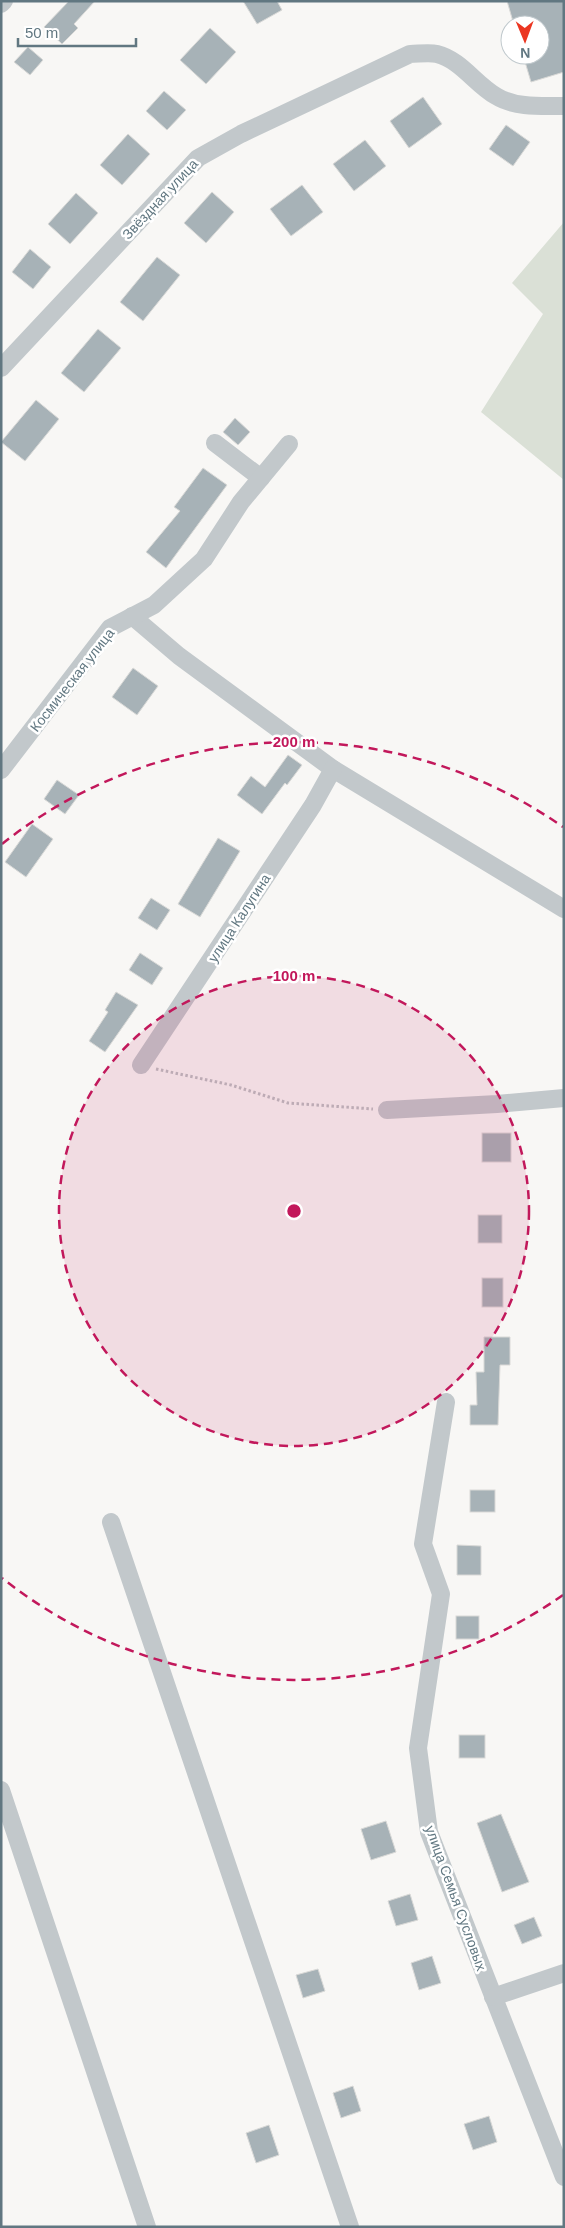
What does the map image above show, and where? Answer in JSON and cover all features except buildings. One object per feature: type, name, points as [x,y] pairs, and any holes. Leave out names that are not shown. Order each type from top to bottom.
[{"type":"street","points":[[1,4],[4,1]]},
{"type":"street","name":"Звёздная улица","points":[[1,368],[198,158],[241,134],[410,54],[436,54],[458,64],[473,79],[497,97],[526,106],[564,106]]},
{"type":"street","points":[[215,443],[261,478]]},
{"type":"street","name":"Космическая улица","points":[[1,770],[110,628],[154,605],[204,559],[241,502],[289,444]]},
{"type":"street","points":[[132,616],[179,656],[333,768],[564,909]]},
{"type":"street","name":"улица Калугина","points":[[141,1065],[313,805],[333,768]]},
{"type":"street","points":[[387,1110],[564,1098]]},
{"type":"street","name":"улица Семья Сусловых","points":[[446,1402],[422,1544],[441,1594],[418,1748],[429,1832],[564,2177]]},
{"type":"street","points":[[111,1522],[350,2227]]},
{"type":"street","points":[[1,1790],[147,2227]]},
{"type":"street","points":[[493,1997],[564,1973]]},
{"type":"path","points":[[141,1065],[231,1085],[288,1103],[387,1110]]},
{"type":"shaded area","points":[[564,222],[564,480],[481,412],[543,314],[512,283]]}]
